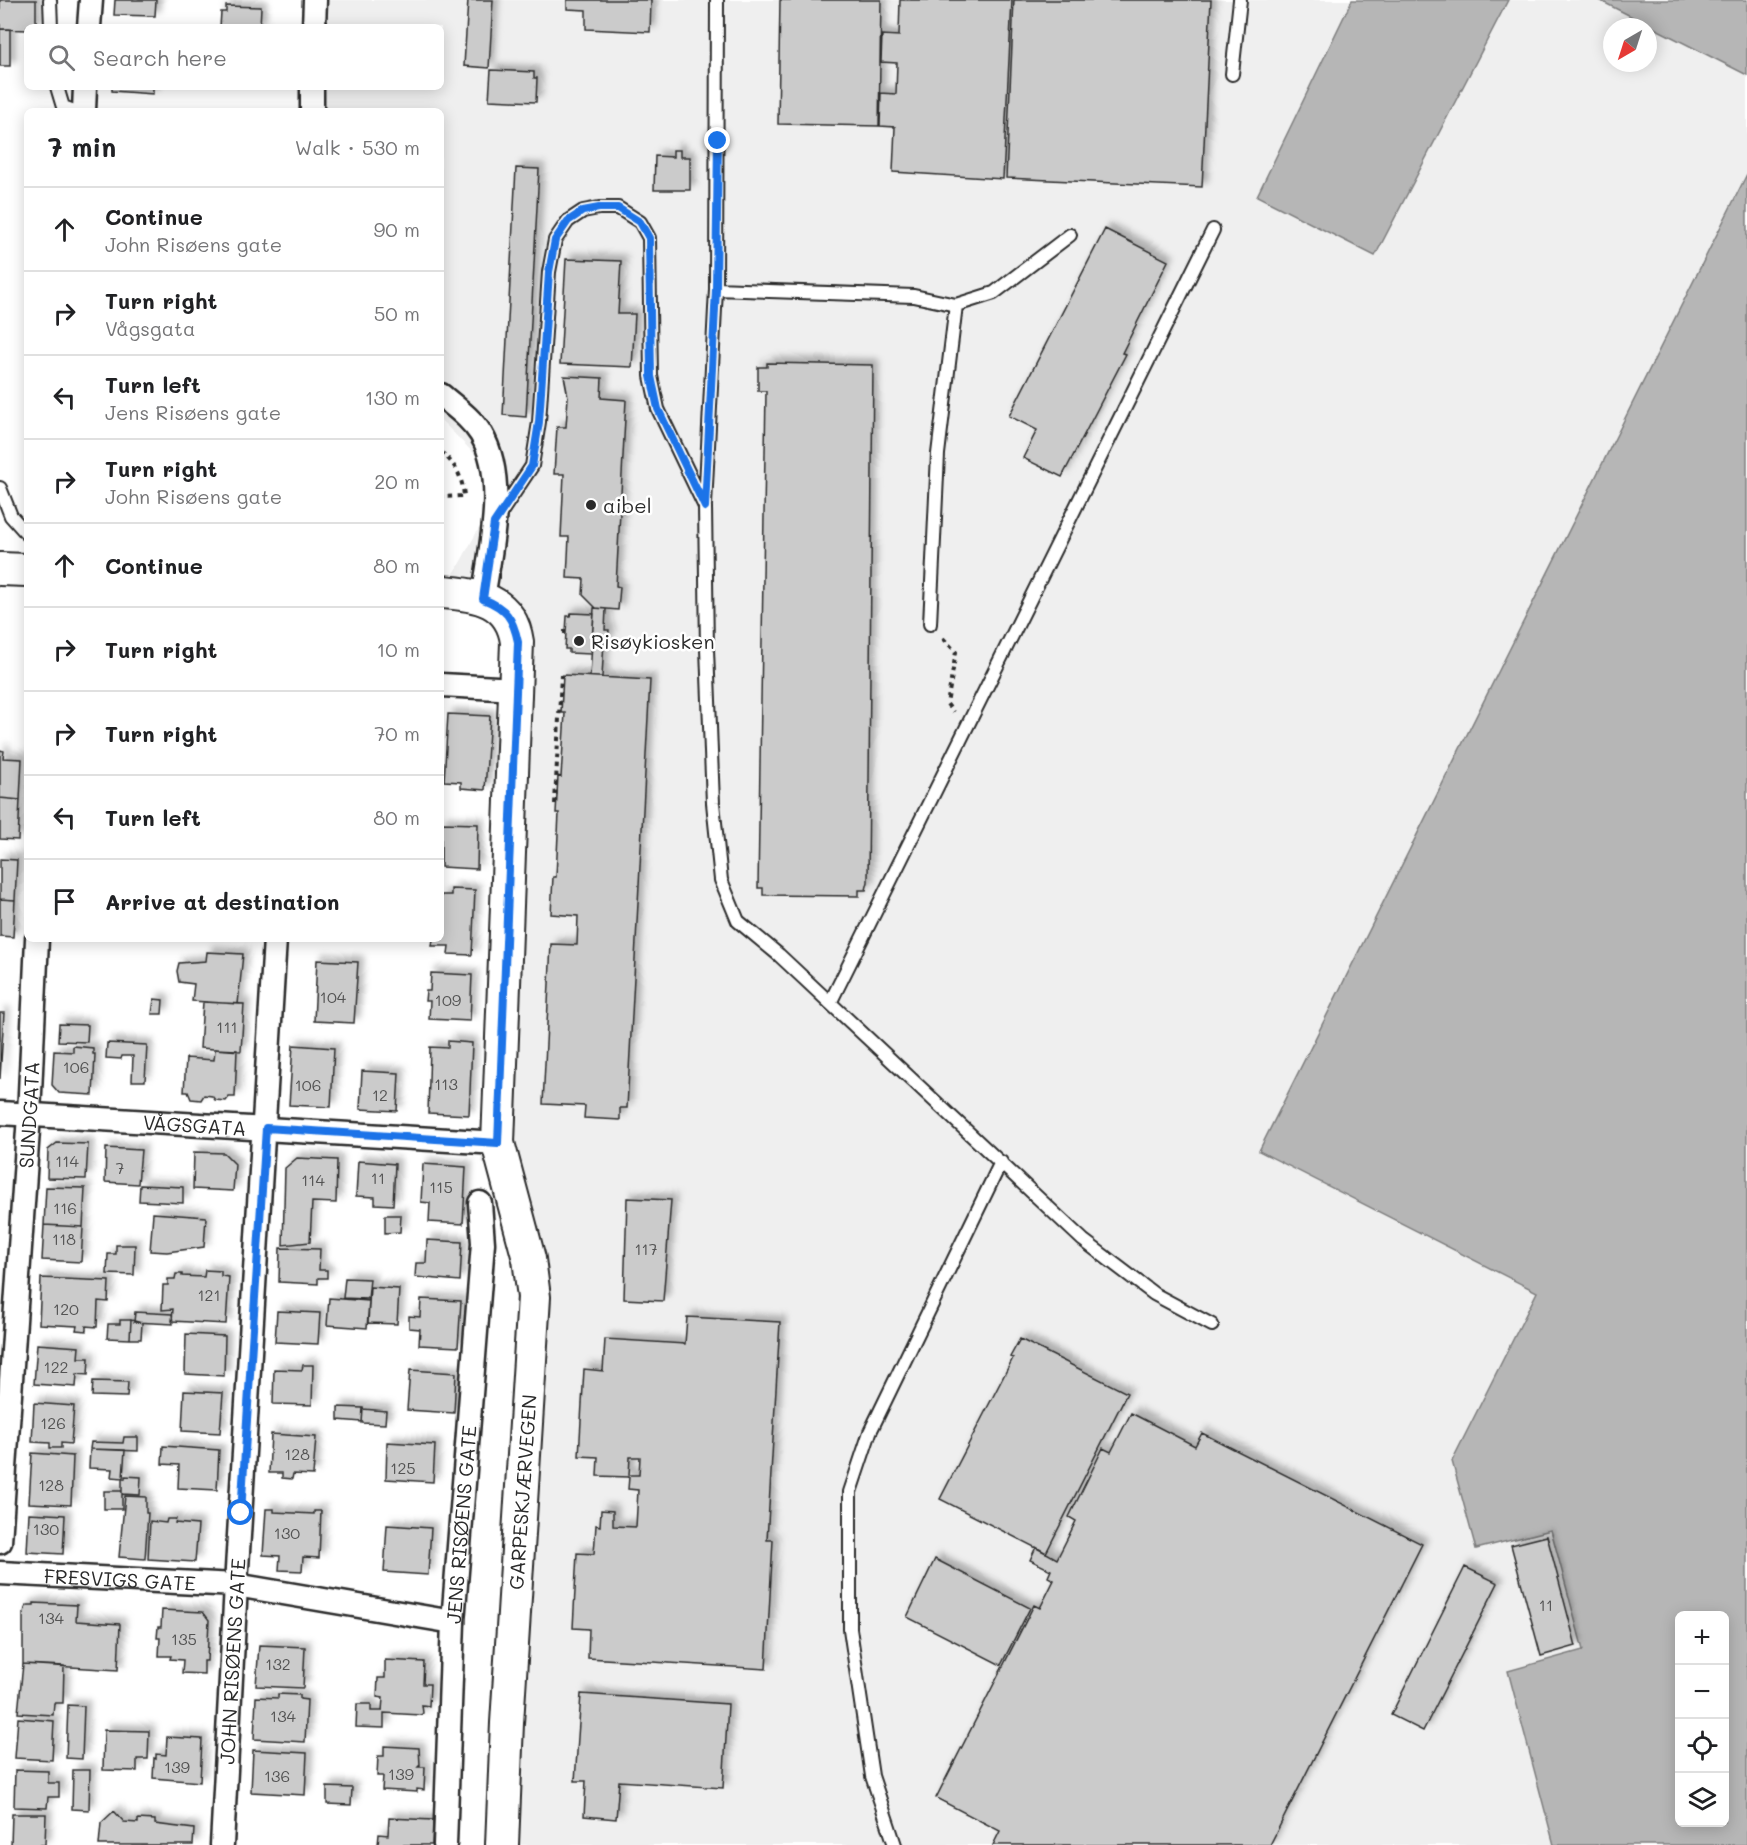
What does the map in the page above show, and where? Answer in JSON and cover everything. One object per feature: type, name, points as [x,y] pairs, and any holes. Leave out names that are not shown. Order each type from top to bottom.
[{"type":"main road","points":[[0,569],[24,570]]},
{"type":"main road","points":[[445,592],[497,604],[507,613],[516,631],[518,642],[498,1143]]},
{"type":"main road","name":"GARPESKJÆRVEGEN","points":[[498,1143],[529,1259],[534,1297],[507,1723],[502,1845]]},
{"type":"street","points":[[89,24],[91,0]]},
{"type":"street","points":[[314,24],[315,0]]},
{"type":"street","points":[[84,108],[85,90]]},
{"type":"street","points":[[312,90],[312,108]]},
{"type":"street","points":[[444,398],[471,421],[481,434],[494,468],[494,523],[483,599]]},
{"type":"street","points":[[444,685],[517,689]]},
{"type":"street","name":"SUNDGATA","points":[[0,1542],[29,1114],[37,942]]},
{"type":"street","name":"JOHN RISØENS GATE","points":[[222,1845],[276,942]]},
{"type":"street","name":"VÅGSGATA","points":[[0,1113],[498,1143]]},
{"type":"street","name":"JENS RISØENS GATE","points":[[445,1845],[453,1622],[483,1243],[480,1203]]},
{"type":"street","name":"FRESVIGS GATE","points":[[0,1573],[236,1585],[453,1622]]},
{"type":"lane","points":[[50,0],[51,24]]},
{"type":"lane","points":[[717,0],[716,289],[705,507],[712,779],[721,880],[738,921],[779,955],[1083,1240],[1154,1294],[1212,1325]]},
{"type":"lane","points":[[1232,74],[1240,0]]},
{"type":"lane","points":[[58,90],[63,106],[67,108]]},
{"type":"lane","points":[[494,523],[532,466],[539,422],[549,272],[555,240],[568,221],[583,211],[599,208],[618,208],[640,222],[649,238],[651,376],[658,409],[705,507]]},
{"type":"lane","points":[[830,1003],[1213,230]]},
{"type":"lane","points":[[716,289],[914,296],[956,305],[994,292],[1070,235]]},
{"type":"lane","points":[[930,624],[938,454],[956,305]]},
{"type":"lane","points":[[0,488],[11,516],[24,531]]},
{"type":"lane","points":[[895,1845],[872,1776],[850,1629],[850,1492],[870,1432],[1001,1162]]},
{"type":"path","points":[[444,455],[463,479],[464,496],[444,497]]},
{"type":"path","points":[[930,624],[956,652],[947,704],[965,730]]},
{"type":"path","points":[[555,804],[561,675]]},
{"type":"shaded area","points":[[306,0],[1599,0],[1635,18],[1603,18],[1603,72],[1657,72],[1657,29],[1733,67],[1747,71],[1747,185],[1538,1292],[1453,1460],[1551,1528],[1583,1650],[1508,1671],[1559,1845],[501,1845],[515,1415],[515,1276],[522,1244],[509,1187],[481,1161],[492,946],[511,662],[487,607],[444,592],[496,497],[493,473],[444,423],[444,108],[304,108],[302,90],[444,90],[444,24],[303,24]]},
{"type":"shaded area","points":[[1352,0],[1508,0],[1375,256],[1257,196]]},
{"type":"shaded area","points":[[1599,0],[1747,0],[1747,75],[1657,29],[1657,18],[1635,18]]},
{"type":"shaded area","points":[[1747,174],[1747,1845],[1554,1845],[1508,1671],[1583,1650],[1551,1530],[1476,1549],[1452,1461],[1537,1292],[1259,1151]]},
{"type":"building","points":[[0,0],[36,0],[36,24],[24,24],[24,30],[0,29]]},
{"type":"building","points":[[115,0],[156,0],[155,16],[114,15]]},
{"type":"building","points":[[468,0],[493,0],[489,68],[464,66]]},
{"type":"building","points":[[567,0],[651,0],[650,32],[586,29],[586,10],[567,9]]},
{"type":"building","points":[[780,0],[881,0],[879,126],[778,124]]},
{"type":"building","points":[[900,0],[1012,0],[1003,179],[893,172],[895,127],[880,126],[881,93],[896,94],[897,63],[881,62],[882,35],[899,36]]},
{"type":"building","points":[[1014,0],[1211,0],[1202,187],[1006,178]]},
{"type":"building","points":[[226,6],[261,7],[260,24],[220,24],[221,12],[226,12]]},
{"type":"building","points":[[0,29],[10,29],[10,66],[0,66]]},
{"type":"building","points":[[491,70],[534,72],[534,78],[537,78],[536,102],[489,100]]},
{"type":"building","points":[[153,90],[153,94],[112,91]]},
{"type":"building","points":[[673,150],[680,150],[680,157],[690,157],[690,190],[654,190],[655,156],[673,157]]},
{"type":"building","points":[[516,168],[539,169],[526,417],[503,415]]},
{"type":"building","points":[[1105,229],[1168,261],[1122,353],[1126,354],[1062,477],[1023,458],[1037,430],[1009,416]]},
{"type":"building","points":[[566,259],[621,261],[618,314],[635,314],[632,367],[560,364]]},
{"type":"building","points":[[767,363],[873,365],[868,882],[866,890],[859,890],[859,896],[763,895],[763,888],[758,888],[766,391],[758,391],[758,367],[767,367]]},
{"type":"building","name":"aibel","points":[[564,376],[602,378],[601,398],[626,400],[616,586],[620,587],[618,610],[596,608],[583,595],[584,579],[567,578],[569,537],[561,537],[564,474],[554,474],[557,427],[566,427],[568,397]]},
{"type":"building","points":[[594,608],[606,609],[605,630],[609,630],[608,641],[604,641],[602,677],[590,677]]},
{"type":"building","name":"Risøykiosken","points":[[571,613],[594,614],[591,654],[569,653],[569,649],[565,649],[567,616]]},
{"type":"building","points":[[563,675],[650,680],[627,1108],[620,1108],[620,1120],[584,1118],[585,1106],[543,1104],[551,944],[577,945],[578,916],[551,914],[553,877],[556,877],[558,776],[561,777],[565,713],[561,713]]},
{"type":"building","points":[[448,714],[490,716],[485,790],[461,788],[461,782],[444,781]]},
{"type":"building","points":[[0,750],[4,751],[3,758],[22,759],[20,800],[0,798]]},
{"type":"building","points":[[0,798],[20,800],[18,840],[0,839]]},
{"type":"building","points":[[444,823],[478,824],[477,869],[444,867]]},
{"type":"building","points":[[0,859],[17,860],[15,900],[0,899]]},
{"type":"building","points":[[451,889],[475,890],[472,955],[448,954],[449,946],[432,946],[433,942],[444,942],[444,895],[451,895]]},
{"type":"building","points":[[0,899],[15,900],[13,937],[0,936]]},
{"type":"building","points":[[207,952],[243,954],[238,1004],[192,1001],[194,984],[179,982],[177,971],[179,963],[206,961]]},
{"type":"building","points":[[317,960],[358,962],[354,1023],[314,1021]]},
{"type":"building","points":[[431,973],[472,975],[470,1021],[429,1019],[430,1001],[425,1001],[426,991],[430,991]]},
{"type":"building","points":[[154,999],[163,1000],[162,1014],[152,1014]]},
{"type":"building","points":[[203,1002],[244,1004],[241,1051],[200,1048]]},
{"type":"building","points":[[0,1013],[4,1013],[0,1079]]},
{"type":"building","points":[[59,1024],[88,1025],[87,1042],[58,1041]]},
{"type":"building","points":[[448,1041],[472,1043],[469,1115],[428,1113],[430,1047],[448,1048]]},
{"type":"building","points":[[107,1043],[147,1045],[145,1081],[132,1081],[133,1056],[122,1056],[121,1059],[106,1058]]},
{"type":"building","points":[[293,1045],[334,1048],[331,1107],[289,1105]]},
{"type":"building","points":[[73,1046],[93,1048],[93,1054],[95,1054],[93,1095],[59,1093],[52,1085],[54,1051],[73,1052]]},
{"type":"building","points":[[215,1049],[237,1050],[235,1097],[229,1097],[226,1101],[215,1100],[212,1096],[204,1095],[201,1100],[191,1099],[188,1092],[184,1092],[186,1058],[214,1060]]},
{"type":"building","points":[[362,1071],[399,1073],[397,1111],[360,1109]]},
{"type":"building","points":[[57,1143],[88,1144],[86,1179],[47,1178],[48,1150]]},
{"type":"building","points":[[106,1148],[141,1150],[138,1184],[105,1182]]},
{"type":"building","points":[[194,1152],[224,1153],[235,1164],[233,1191],[193,1189]]},
{"type":"building","points":[[297,1158],[337,1160],[336,1203],[312,1202],[310,1242],[283,1245],[285,1168]]},
{"type":"building","points":[[358,1161],[395,1164],[393,1205],[375,1204],[375,1197],[356,1196]]},
{"type":"building","points":[[423,1164],[466,1167],[463,1224],[429,1222],[430,1203],[421,1202]]},
{"type":"building","points":[[140,1185],[183,1187],[183,1203],[139,1201]]},
{"type":"building","points":[[46,1187],[85,1188],[83,1227],[44,1225]]},
{"type":"building","points":[[627,1198],[671,1200],[663,1301],[624,1299]]},
{"type":"building","points":[[153,1213],[206,1217],[204,1247],[167,1252],[150,1251]]},
{"type":"building","points":[[385,1215],[401,1215],[400,1232],[385,1233]]},
{"type":"building","points":[[44,1225],[83,1227],[81,1262],[42,1260]]},
{"type":"building","points":[[427,1240],[462,1242],[460,1281],[415,1277],[416,1263],[426,1263]]},
{"type":"building","points":[[116,1245],[135,1245],[134,1275],[107,1274],[108,1254],[116,1254]]},
{"type":"building","points":[[280,1248],[320,1249],[319,1270],[327,1270],[327,1278],[318,1278],[318,1284],[279,1282]]},
{"type":"building","points":[[205,1270],[221,1271],[221,1276],[229,1277],[226,1324],[172,1321],[173,1309],[162,1310],[163,1285],[168,1285],[168,1279],[175,1279],[176,1274],[204,1277]]},
{"type":"building","points":[[41,1278],[109,1281],[108,1302],[98,1301],[97,1327],[86,1326],[86,1331],[76,1330],[77,1326],[39,1324]]},
{"type":"building","points":[[345,1278],[370,1279],[368,1299],[343,1298]]},
{"type":"building","points":[[370,1287],[399,1289],[397,1324],[368,1323]]},
{"type":"building","points":[[329,1298],[369,1301],[367,1328],[327,1325]]},
{"type":"building","points":[[421,1299],[461,1301],[458,1347],[419,1345],[420,1329],[409,1328],[409,1316],[420,1317]]},
{"type":"building","points":[[277,1311],[320,1313],[318,1344],[275,1342]]},
{"type":"building","points":[[135,1312],[172,1314],[173,1324],[134,1322]]},
{"type":"building","points":[[687,1317],[780,1322],[767,1540],[773,1540],[766,1669],[588,1658],[589,1629],[573,1628],[577,1553],[594,1554],[596,1525],[600,1526],[601,1510],[613,1511],[613,1526],[636,1527],[638,1490],[628,1489],[629,1477],[597,1476],[598,1457],[579,1456],[584,1369],[603,1371],[605,1339],[685,1344]],"holes":[[[630,1457],[640,1457],[639,1475],[629,1475]]]},
{"type":"building","points":[[120,1320],[131,1320],[130,1339],[107,1338],[108,1324],[120,1324]]},
{"type":"building","points":[[131,1320],[142,1323],[141,1339],[130,1339]]},
{"type":"building","points":[[186,1334],[225,1336],[224,1376],[185,1374]]},
{"type":"building","points":[[1020,1339],[1127,1393],[1046,1553],[940,1499],[1013,1358],[1010,1357]]},
{"type":"building","points":[[37,1344],[79,1347],[78,1358],[89,1358],[88,1375],[77,1374],[76,1387],[34,1384]]},
{"type":"building","points":[[303,1365],[313,1365],[312,1405],[273,1404],[274,1369],[302,1370]]},
{"type":"building","points":[[410,1370],[456,1373],[454,1413],[407,1410]]},
{"type":"building","points":[[93,1381],[128,1382],[127,1397],[92,1396]]},
{"type":"building","points":[[184,1391],[223,1393],[220,1433],[182,1431]]},
{"type":"building","points":[[34,1403],[74,1406],[71,1444],[61,1443],[61,1448],[50,1448],[50,1443],[32,1442]]},
{"type":"building","points":[[338,1407],[363,1408],[362,1422],[338,1420]]},
{"type":"building","points":[[363,1409],[386,1411],[385,1424],[362,1423]]},
{"type":"building","points":[[1131,1413],[1195,1446],[1202,1433],[1422,1544],[1270,1845],[993,1845],[1000,1831],[936,1798],[1034,1605],[1040,1608],[1054,1580],[1048,1577],[1051,1570],[1030,1560],[1036,1547],[1057,1559],[1076,1521],[1069,1517],[1103,1448],[1111,1452]]},
{"type":"building","points":[[271,1434],[316,1437],[313,1475],[293,1474],[292,1479],[282,1478],[282,1473],[269,1473]]},
{"type":"building","points":[[124,1437],[138,1437],[138,1451],[90,1449],[91,1442],[123,1443]]},
{"type":"building","points":[[387,1442],[435,1445],[433,1482],[386,1479]]},
{"type":"building","points":[[163,1446],[219,1450],[217,1490],[178,1488],[179,1465],[162,1464]]},
{"type":"building","points":[[90,1449],[125,1450],[123,1478],[111,1477],[112,1469],[89,1468]]},
{"type":"building","points":[[32,1453],[73,1456],[71,1505],[29,1503]]},
{"type":"building","points":[[125,1476],[141,1477],[140,1495],[122,1494],[122,1479],[125,1479]]},
{"type":"building","points":[[104,1491],[122,1491],[122,1509],[104,1509]]},
{"type":"building","points":[[125,1496],[146,1497],[146,1513],[148,1513],[145,1559],[119,1557]]},
{"type":"building","points":[[266,1509],[274,1509],[274,1512],[314,1514],[314,1511],[321,1511],[319,1558],[303,1557],[302,1571],[279,1570],[280,1556],[263,1555]]},
{"type":"building","points":[[29,1513],[65,1515],[63,1554],[27,1552]]},
{"type":"building","points":[[167,1519],[176,1519],[175,1523],[198,1525],[195,1562],[148,1559],[150,1521],[166,1523]]},
{"type":"building","points":[[387,1525],[431,1528],[428,1575],[384,1572]]},
{"type":"building","points":[[1547,1536],[1576,1646],[1541,1656],[1511,1545]]},
{"type":"building","points":[[935,1559],[1030,1608],[1001,1665],[907,1617]]},
{"type":"building","points":[[1465,1567],[1498,1583],[1423,1731],[1391,1715]]},
{"type":"building","points":[[34,1603],[77,1605],[76,1621],[120,1624],[118,1670],[23,1664],[23,1613],[28,1605],[34,1605]]},
{"type":"building","points":[[162,1610],[203,1612],[209,1620],[204,1674],[182,1673],[183,1660],[170,1659],[171,1656],[159,1656],[160,1638],[157,1638],[158,1627],[161,1627]]},
{"type":"building","points":[[259,1645],[305,1647],[303,1688],[256,1686]]},
{"type":"building","points":[[385,1660],[424,1662],[423,1684],[430,1684],[429,1706],[422,1705],[421,1715],[384,1713],[384,1728],[356,1727],[357,1704],[371,1704],[371,1711],[382,1711],[383,1698],[377,1697],[378,1678],[385,1678]]},
{"type":"building","points":[[23,1664],[64,1666],[63,1703],[54,1703],[53,1715],[18,1713]]},
{"type":"building","points":[[278,1694],[300,1695],[300,1699],[307,1700],[305,1742],[254,1739],[256,1697],[278,1698]]},
{"type":"building","points":[[581,1694],[728,1704],[723,1788],[619,1781],[616,1819],[584,1816],[586,1781],[575,1781]]},
{"type":"building","points":[[68,1705],[84,1706],[82,1759],[66,1758]]},
{"type":"building","points":[[18,1718],[54,1721],[52,1760],[15,1758]]},
{"type":"building","points":[[104,1730],[149,1731],[148,1759],[137,1759],[137,1771],[103,1770]]},
{"type":"building","points":[[167,1737],[202,1739],[200,1782],[153,1778],[154,1758],[156,1759],[156,1754],[166,1755]]},
{"type":"building","points":[[384,1746],[419,1748],[420,1765],[418,1767],[425,1767],[424,1790],[417,1789],[417,1792],[382,1790],[383,1776],[377,1776],[378,1756],[384,1756]]},
{"type":"building","points":[[253,1750],[307,1753],[305,1795],[251,1792]]},
{"type":"building","points":[[15,1770],[48,1771],[48,1783],[59,1783],[59,1797],[48,1797],[47,1808],[14,1807]]},
{"type":"building","points":[[73,1770],[90,1770],[89,1810],[72,1809]]},
{"type":"building","points":[[327,1787],[352,1788],[351,1805],[327,1804]]},
{"type":"building","points":[[114,1811],[124,1822],[138,1823],[138,1819],[155,1820],[155,1824],[194,1829],[193,1845],[99,1845],[101,1823]]},
{"type":"building","points":[[12,1814],[46,1814],[45,1845],[11,1845]]},
{"type":"building","points":[[389,1818],[433,1820],[432,1845],[378,1845],[379,1834],[388,1835]]},
{"type":"place","name":"aibel","points":[[591,505]]},
{"type":"place","name":"Risøykiosken","points":[[579,641]]},
{"type":"route","points":[[241,1513],[266,1128],[498,1143],[518,642],[516,631],[507,613],[497,604],[483,599],[494,523],[532,466],[539,422],[549,272],[555,240],[568,221],[583,211],[599,208],[618,208],[640,222],[649,238],[651,376],[658,409],[705,507],[716,289],[718,141]]}]
